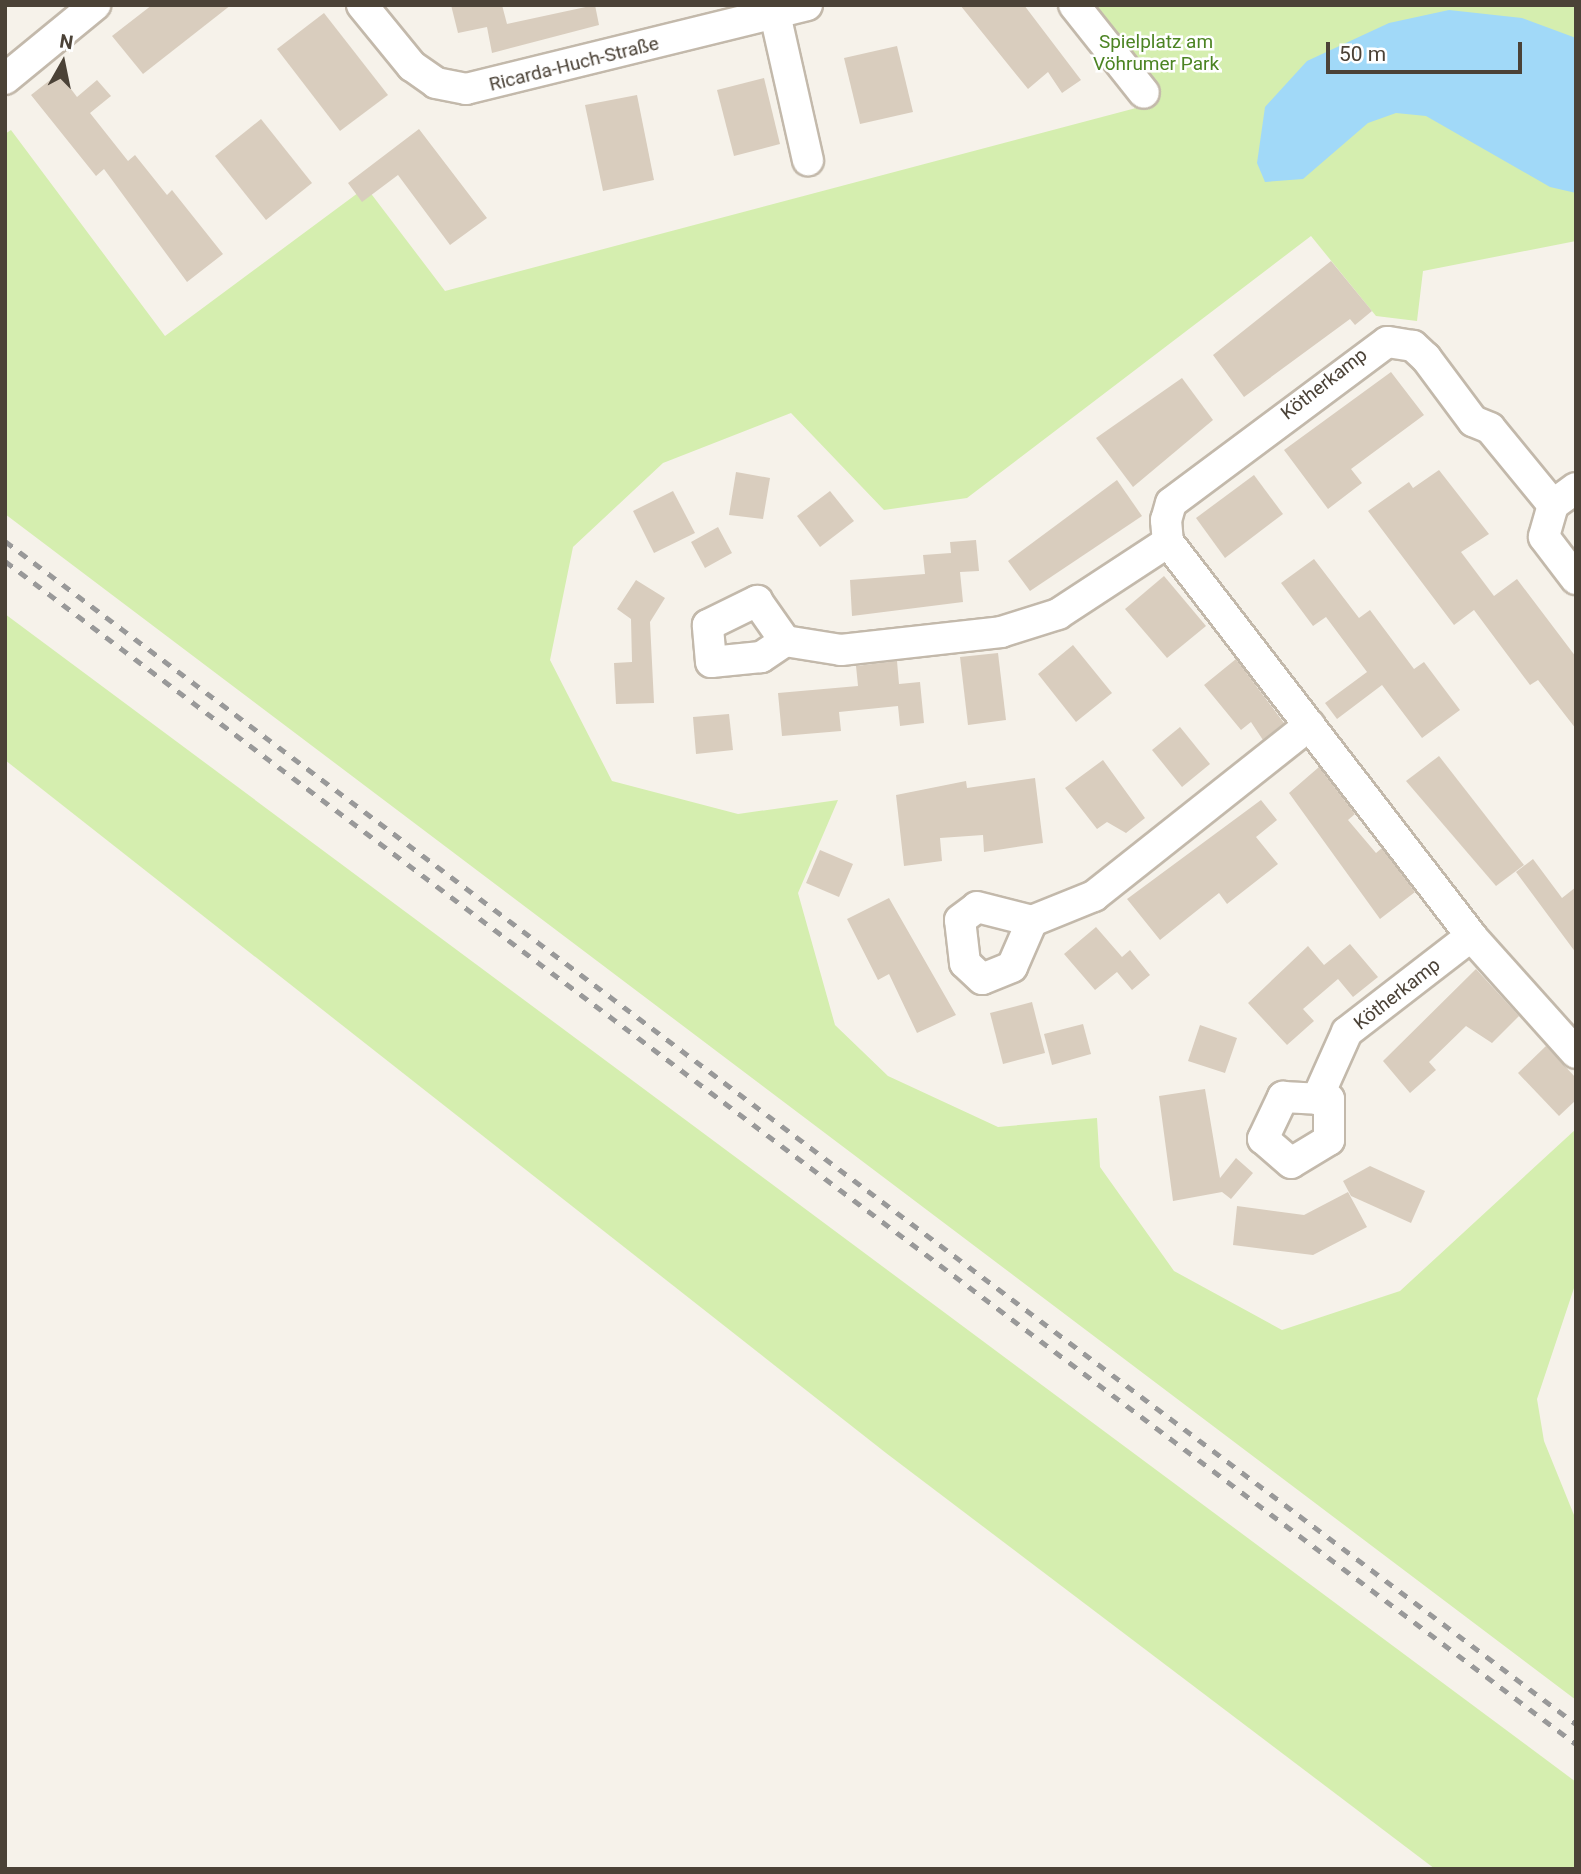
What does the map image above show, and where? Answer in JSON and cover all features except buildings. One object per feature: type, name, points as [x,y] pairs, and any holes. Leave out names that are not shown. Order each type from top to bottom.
[{"type":"street","points":[[5,79],[95,5]]},
{"type":"street","name":"Ricarda-Huch-Straße","points":[[362,5],[412,66],[436,83],[466,89],[807,5]]},
{"type":"street","points":[[1074,5],[1144,93]]},
{"type":"street","points":[[775,14],[808,160]]},
{"type":"street","name":"Kötherkamp","points":[[1168,542],[1171,503],[1387,342],[1413,346],[1426,358],[1474,421],[1490,428],[1564,497],[1544,537],[1576,579]]},
{"type":"street","points":[[785,641],[841,650],[1034,625],[1168,542],[1471,936],[1576,1053]]},
{"type":"street","points":[[1031,921],[1094,896],[1310,724]]},
{"type":"street","name":"Kötherkamp","points":[[1317,1099],[1347,1032],[1471,936]]},
{"type":"green space","name":"Spielplatz am Vöhrumer Park","points":[[1058,5],[1576,5],[1576,241],[1423,271],[1417,321],[1376,316],[1311,236],[967,498],[884,510],[791,413],[663,463],[573,547],[550,660],[612,781],[738,814],[838,800],[798,893],[835,1025],[888,1076],[998,1127],[1097,1118],[1100,1167],[1174,1271],[1282,1330],[1400,1291],[1576,1129],[1576,1282],[1537,1399],[1544,1441],[1576,1520],[1576,1700],[5,514],[5,134],[11,130],[165,336],[366,187],[445,291],[1136,108]]},
{"type":"green space","points":[[5,614],[1576,1782],[1576,1869],[1435,1869],[886,1453],[5,760]]},
{"type":"water","points":[[1449,10],[1522,18],[1576,38],[1576,193],[1550,187],[1426,116],[1396,113],[1368,123],[1303,179],[1265,182],[1257,163],[1265,107],[1307,61],[1389,23]]},
{"type":"railway","points":[[5,541],[1576,1724]]},
{"type":"railway","points":[[5,561],[1576,1744]]}]
